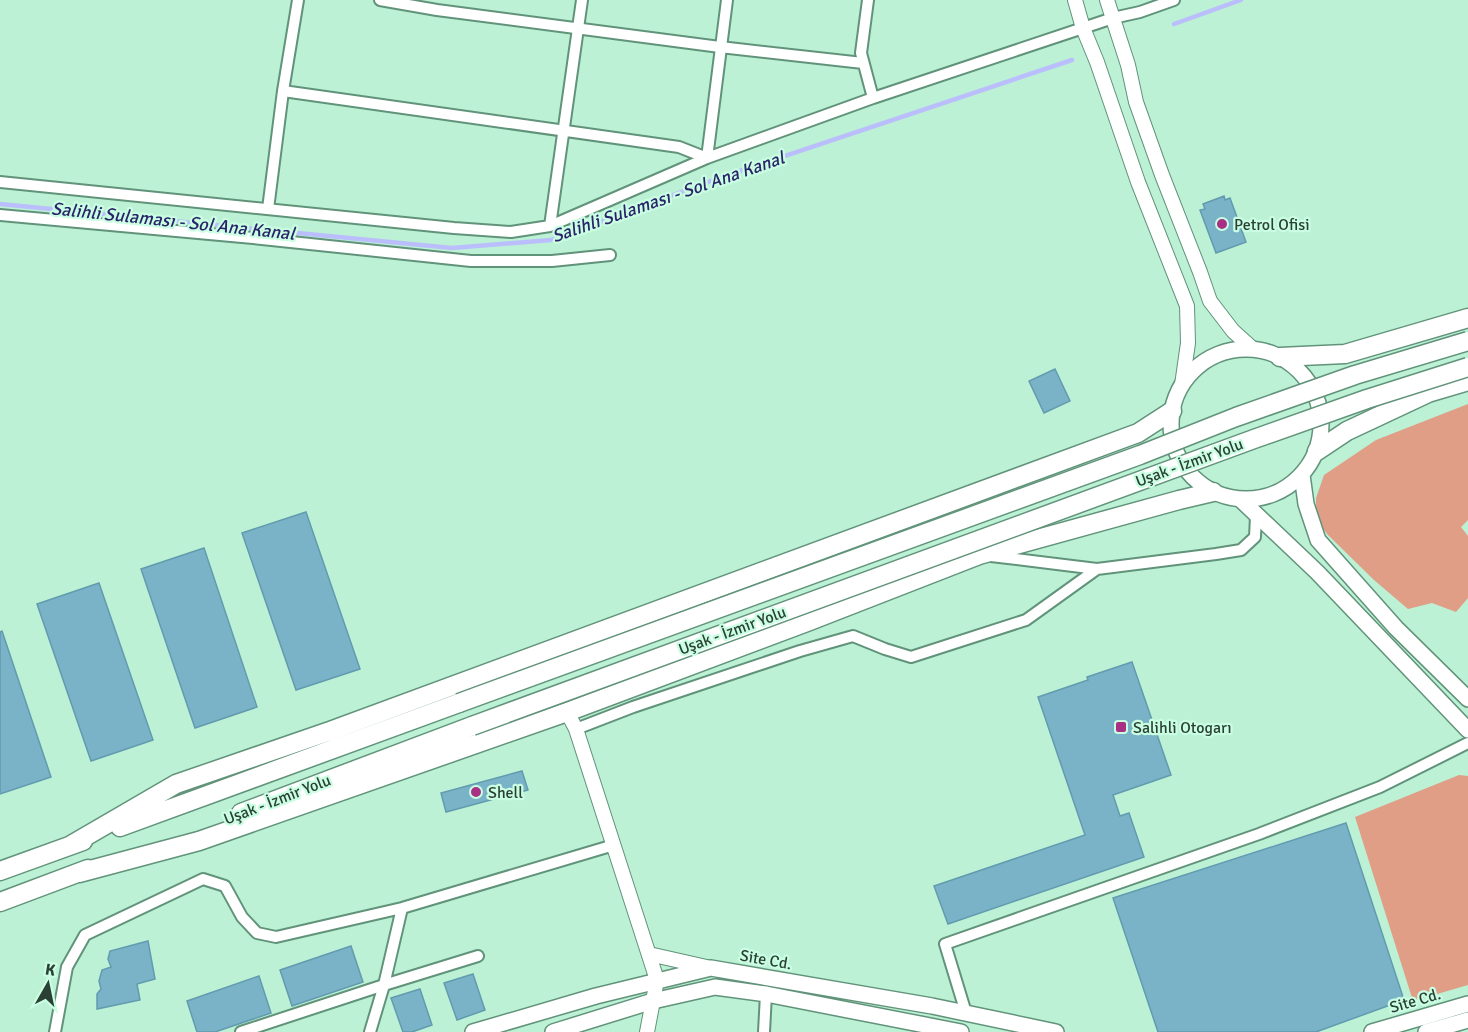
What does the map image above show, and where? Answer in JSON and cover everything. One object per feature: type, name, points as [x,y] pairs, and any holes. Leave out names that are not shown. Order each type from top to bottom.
[{"type":"highway","points":[[1280,357],[1344,354],[1468,318]]},
{"type":"highway","name":"Uşak - İzmir Yolu","points":[[0,871],[1140,455],[1236,417],[1355,375],[1468,341]]},
{"type":"highway","name":"Uşak - İzmir Yolu","points":[[0,902],[1254,439],[1366,399],[1468,367]]},
{"type":"highway","points":[[1317,451],[1347,431],[1418,398],[1468,381]]},
{"type":"highway","points":[[71,845],[177,784],[330,731],[1138,433],[1172,411]]},
{"type":"highway","points":[[79,873],[199,841],[567,712],[979,555],[1213,492]]},
{"type":"main road","points":[[1253,349],[1280,357],[1302,374],[1317,397],[1322,424],[1317,451],[1302,475],[1274,494],[1263,498],[1240,499],[1213,492],[1193,478],[1179,458],[1172,435],[1172,411],[1182,385],[1200,364],[1225,352],[1253,349]]},
{"type":"main road","points":[[1302,475],[1306,504],[1317,540],[1396,628],[1468,699]]},
{"type":"main road","points":[[1240,499],[1317,572],[1468,730]]},
{"type":"main road","name":"Site Cd.","points":[[473,1032],[596,996],[711,968],[932,1006],[1056,1032]]},
{"type":"main road","points":[[554,1032],[653,1000],[715,987],[766,994],[928,1029],[961,1032]]},
{"type":"main road","name":"Site Cd.","points":[[1372,1032],[1468,1004]]},
{"type":"main road","points":[[1426,1032],[1468,1020]]},
{"type":"street","points":[[268,209],[283,91],[298,0]]},
{"type":"street","points":[[380,0],[438,5],[579,28],[720,47],[863,63]]},
{"type":"street","points":[[550,226],[582,0]]},
{"type":"street","points":[[707,158],[727,0]]},
{"type":"street","points":[[868,0],[861,53],[873,98]]},
{"type":"street","points":[[1075,0],[1138,182],[1187,306],[1188,343],[1182,385]]},
{"type":"street","points":[[1107,0],[1128,65],[1136,102],[1210,301],[1233,331],[1253,349]]},
{"type":"street","points":[[0,182],[454,228],[511,232],[550,226],[707,158],[873,98],[1174,0]]},
{"type":"street","points":[[283,91],[679,147],[707,158]]},
{"type":"street","points":[[0,215],[471,261],[552,261],[610,255]]},
{"type":"street","points":[[979,555],[1097,569],[1216,554],[1241,550],[1255,537],[1256,516]]},
{"type":"street","points":[[576,729],[633,707],[852,636],[911,657],[1026,620],[1097,569]]},
{"type":"street","points":[[567,712],[576,729],[657,980],[647,1032]]},
{"type":"street","points":[[966,1013],[945,944],[1259,834],[1380,787],[1468,743]]},
{"type":"street","points":[[55,1032],[67,967],[85,935],[203,879],[225,886],[242,917],[257,933],[276,937],[402,908],[614,844]]},
{"type":"street","points":[[370,1032],[384,985],[402,908]]},
{"type":"street","points":[[649,954],[711,968]]},
{"type":"street","points":[[242,1032],[478,957]]},
{"type":"street","points":[[764,1032],[766,994]]},
{"type":"street","points":[[928,1029],[932,1006]]},
{"type":"shaded area","points":[[1468,404],[1468,520],[1461,527],[1468,536],[1468,598],[1456,612],[1432,603],[1408,609],[1328,535],[1316,520],[1316,498],[1324,475],[1376,440]]},
{"type":"shaded area","points":[[1459,775],[1468,776],[1468,985],[1413,1001],[1355,817]]},
{"type":"building","points":[[1224,196],[1225,200],[1230,198],[1246,242],[1216,253],[1200,210],[1205,209],[1203,204]]},
{"type":"building","points":[[1055,369],[1070,401],[1044,413],[1029,381]]},
{"type":"building","points":[[306,512],[360,669],[296,690],[242,533]]},
{"type":"building","points":[[204,548],[257,707],[195,728],[141,569]]},
{"type":"building","points":[[99,583],[153,740],[91,761],[37,604]]},
{"type":"building","points":[[2,631],[51,777],[0,794],[0,632]]},
{"type":"building","points":[[1132,662],[1171,775],[1113,795],[1120,816],[1129,813],[1144,857],[948,924],[934,886],[1085,835],[1038,697]]},
{"type":"building","points":[[522,771],[528,790],[446,812],[441,793]]},
{"type":"building","points":[[1346,823],[1404,1000],[1316,1032],[1158,1032],[1113,898]]},
{"type":"building","points":[[148,941],[155,979],[137,984],[140,1000],[97,1009],[97,994],[101,989],[99,981],[102,970],[111,967],[108,959],[110,951]]},
{"type":"building","points":[[351,946],[363,982],[292,1006],[280,970]]},
{"type":"building","points":[[473,974],[485,1010],[457,1020],[444,983]]},
{"type":"building","points":[[259,976],[271,1013],[215,1032],[197,1032],[187,1001]]},
{"type":"building","points":[[420,989],[432,1025],[412,1032],[403,1032],[391,998]]},
{"type":"waterway","name":"Salihli Sulaması - Sol Ana Kanal","points":[[1174,24],[1241,0]]},
{"type":"waterway","name":"Salihli Sulaması - Sol Ana Kanal","points":[[0,204],[452,248],[551,240],[722,177],[1072,60]]},
{"type":"place","name":"Petrol Ofisi","points":[[1222,224]]},
{"type":"place","name":"Salihli Otogarı","points":[[1121,727]]},
{"type":"place","name":"Shell","points":[[476,792]]}]
